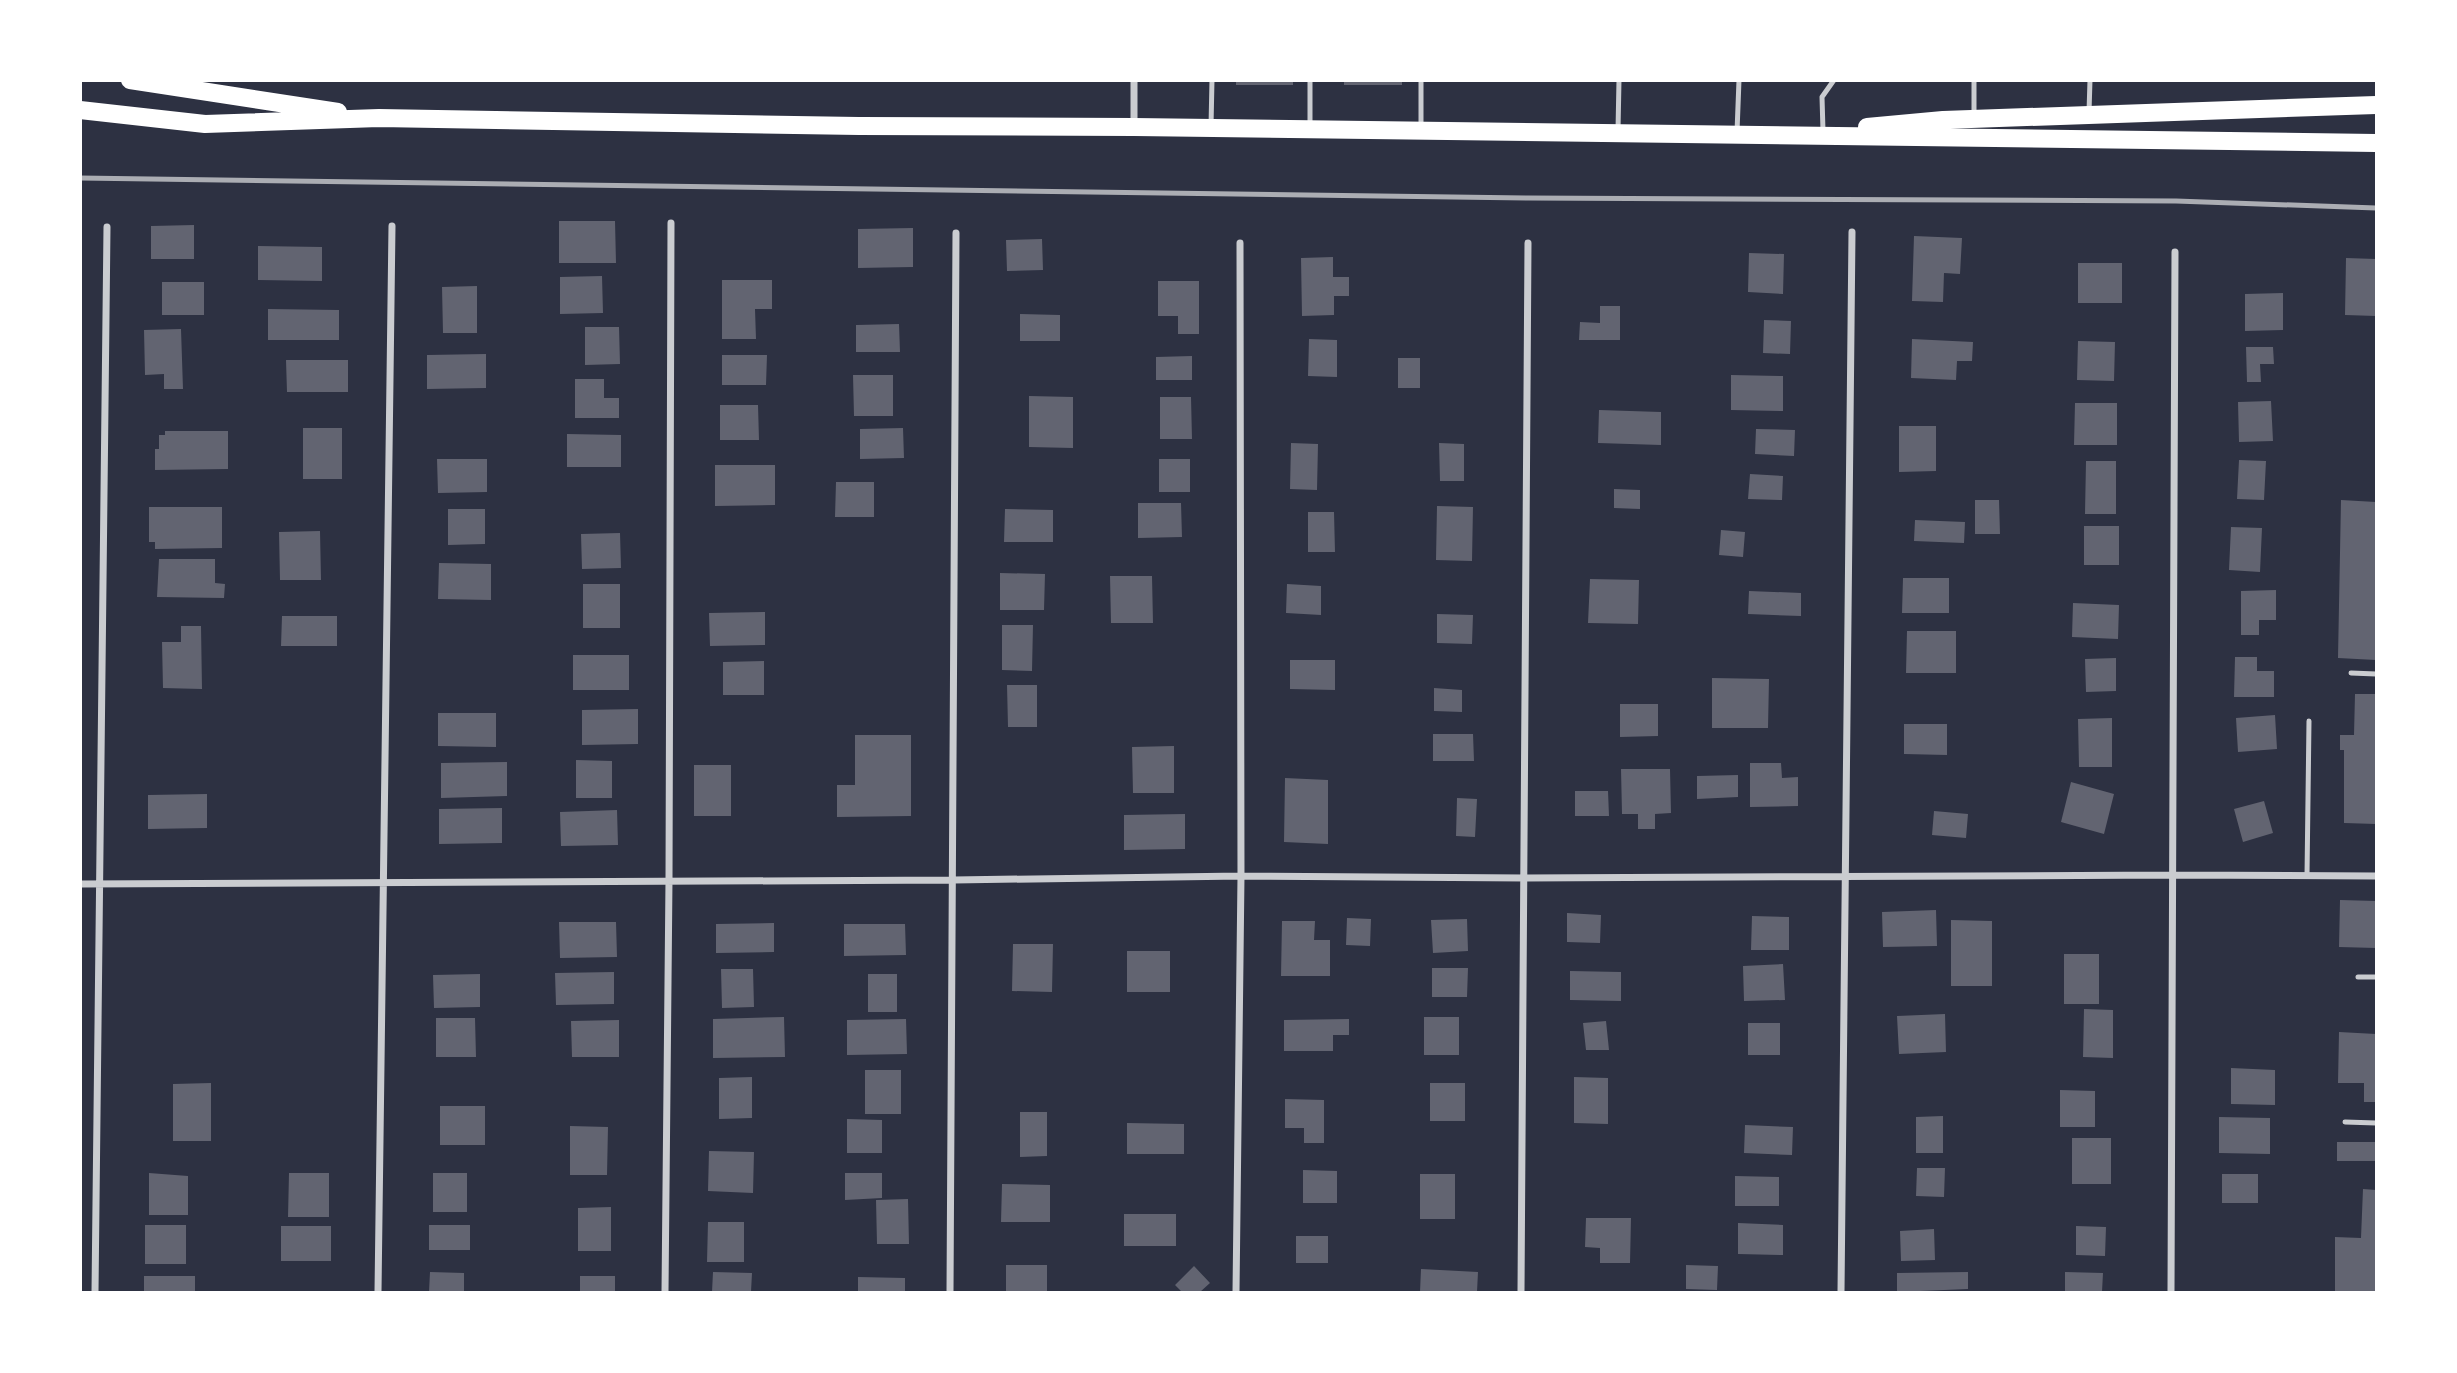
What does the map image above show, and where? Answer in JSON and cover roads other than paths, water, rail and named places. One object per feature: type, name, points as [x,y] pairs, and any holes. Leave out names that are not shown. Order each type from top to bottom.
[{"type":"main road","points":[[130,80],[379,118]]},
{"type":"main road","points":[[1770,135],[1974,119],[2376,105]]},
{"type":"main road","points":[[80,110],[205,124],[379,118],[2376,143]]},
{"type":"street","points":[[1134,80],[1134,127]]},
{"type":"street","points":[[665,1293],[671,223]]},
{"type":"street","points":[[378,1293],[392,226]]},
{"type":"street","points":[[95,1293],[107,227]]},
{"type":"street","points":[[1842,1293],[1852,232]]},
{"type":"street","points":[[950,1293],[956,233]]},
{"type":"street","points":[[1236,1293],[1241,876],[1240,243]]},
{"type":"street","points":[[1521,1293],[1528,243]]},
{"type":"street","points":[[2171,1293],[2175,252]]},
{"type":"street","points":[[80,884],[1241,876],[2376,876]]},
{"type":"lane","points":[[1211,129],[1212,80]]},
{"type":"lane","points":[[1310,80],[1310,130]]},
{"type":"lane","points":[[1421,80],[1421,131]]},
{"type":"lane","points":[[1618,134],[1619,80]]},
{"type":"lane","points":[[1736,135],[1739,80]]},
{"type":"lane","points":[[1824,131],[1822,97],[1834,80]]},
{"type":"lane","points":[[1974,80],[1974,119]]},
{"type":"lane","points":[[2089,115],[2090,80]]},
{"type":"lane","points":[[2351,673],[2376,674]]},
{"type":"lane","points":[[2307,876],[2309,721]]},
{"type":"lane","points":[[2358,977],[2376,977]]},
{"type":"lane","points":[[2344,1122],[2376,1123]]},
{"type":"railway","points":[[80,178],[1528,198],[2176,201],[2376,208]]}]
